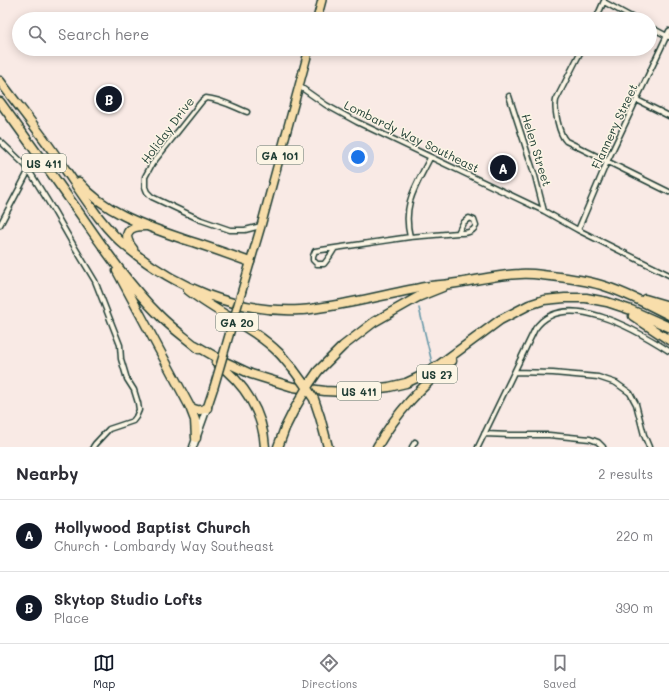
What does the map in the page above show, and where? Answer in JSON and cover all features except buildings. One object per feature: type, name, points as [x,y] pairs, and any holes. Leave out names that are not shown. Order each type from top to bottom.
[{"type":"highway","name":"US 411","points":[[0,81],[56,156],[98,216],[117,238],[140,258],[176,281],[198,291],[229,302],[255,307],[301,310],[345,304],[432,286],[449,285]]},
{"type":"highway","name":"US 411","points":[[0,102],[112,259],[145,301],[180,334],[195,345],[221,360],[251,374],[293,387],[324,391],[346,392],[389,387],[406,383],[423,375],[500,320],[511,314]]},
{"type":"highway","points":[[56,156],[82,186],[113,210],[146,226],[250,262]]},
{"type":"highway","points":[[140,258],[128,243],[127,234],[132,228],[146,226]]},
{"type":"highway","points":[[112,259],[117,272],[190,408],[195,420],[196,438]]},
{"type":"highway","points":[[278,447],[285,428],[309,384],[318,371],[343,346],[374,322],[390,312],[418,297],[449,285],[474,279],[528,274],[568,278],[600,285],[669,306]]},
{"type":"highway","name":"GA 20","points":[[176,281],[199,299],[249,330],[279,353],[293,369],[314,399],[328,447]]},
{"type":"highway","points":[[623,293],[669,315]]},
{"type":"highway","name":"US 27","points":[[377,447],[391,424],[415,396],[442,370],[511,314],[529,305],[544,300],[586,298],[607,302],[631,310],[669,327]]},
{"type":"highway","points":[[607,302],[634,317],[669,340]]},
{"type":"highway","points":[[195,345],[226,370],[247,392],[260,419],[265,447]]},
{"type":"highway","points":[[190,408],[200,411],[207,408]]},
{"type":"main road","points":[[319,12],[322,0]]},
{"type":"main road","name":"GA 101","points":[[207,408],[261,226],[307,56]]},
{"type":"main road","points":[[193,447],[207,408]]},
{"type":"street","points":[[599,12],[604,1],[623,12]]},
{"type":"street","points":[[657,30],[668,36]]},
{"type":"street","name":"Flannery Street","points":[[578,230],[607,162],[668,36],[669,31]]},
{"type":"street","points":[[578,56],[556,100],[555,105],[562,138],[566,142],[669,192]]},
{"type":"street","name":"Lombardy Way Southeast","points":[[299,86],[326,105],[356,122],[544,212],[669,275]]},
{"type":"street","name":"Helen Street","points":[[509,96],[535,176],[544,212]]},
{"type":"street","name":"Holiday Drive","points":[[247,112],[212,98],[206,98],[152,164],[145,177],[145,187],[147,192],[152,197],[217,227],[230,230],[245,230],[261,226]]},
{"type":"street","points":[[637,100],[669,116]]},
{"type":"street","points":[[0,140],[29,170],[95,281],[120,345],[121,360],[127,379],[134,390],[138,403],[138,410],[133,421],[108,429],[93,447]]},
{"type":"street","points":[[410,237],[407,217],[408,206],[412,192],[430,158]]},
{"type":"street","points":[[0,225],[29,170]]},
{"type":"street","points":[[335,248],[324,264],[317,264],[313,260],[315,251],[335,248],[410,237],[458,233],[469,232],[474,230],[476,226],[474,220],[469,218],[463,223],[458,233]]},
{"type":"street","points":[[478,447],[535,329],[539,323],[554,314],[566,311],[583,312],[600,316],[628,327],[669,351]]},
{"type":"street","points":[[515,372],[553,373],[598,377],[616,383],[630,393],[636,404],[644,435],[649,447]]},
{"type":"street","points":[[484,434],[549,435],[590,439],[598,442],[603,447]]},
{"type":"street","points":[[412,447],[415,442]]},
{"type":"waterway","points":[[419,308],[432,363]]},
{"type":"place","name":"Skytop Studio Lofts","points":[[109,99]]},
{"type":"place","name":"Hollywood Baptist Church","points":[[503,168]]}]
